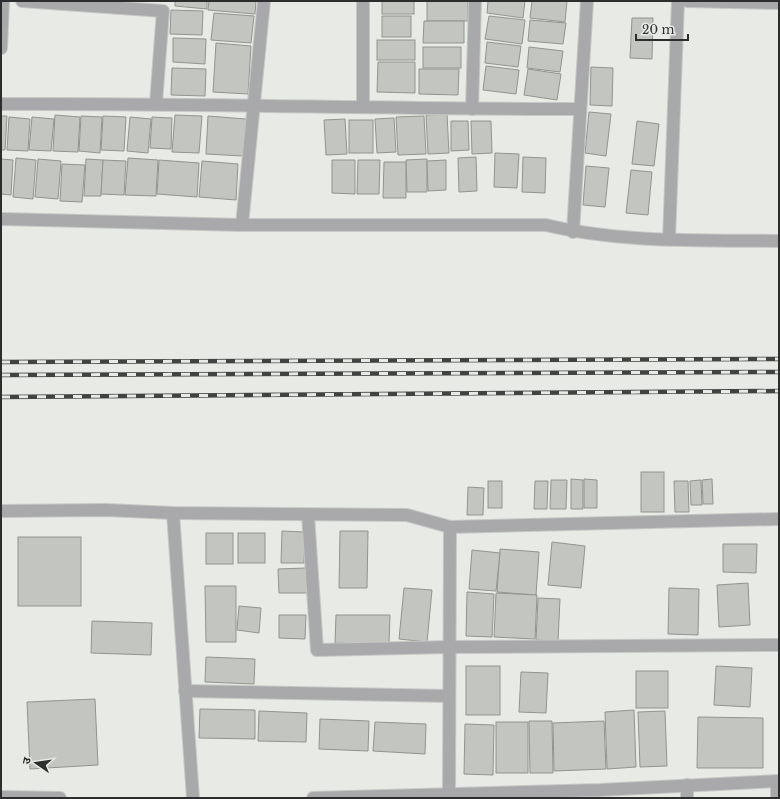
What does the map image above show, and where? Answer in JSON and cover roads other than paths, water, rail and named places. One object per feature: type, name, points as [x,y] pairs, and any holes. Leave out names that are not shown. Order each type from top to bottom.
[{"type":"street","points":[[1,48],[3,1]]},
{"type":"street","points":[[22,1],[162,11],[156,103]]},
{"type":"street","points":[[242,225],[264,1]]},
{"type":"street","points":[[363,1],[363,106]]},
{"type":"street","points":[[472,109],[475,1]]},
{"type":"street","points":[[573,232],[579,109],[587,1]]},
{"type":"street","points":[[669,239],[678,1]]},
{"type":"street","points":[[687,1],[779,3]]},
{"type":"street","points":[[1,104],[156,103],[254,106],[579,109]]},
{"type":"street","points":[[1,219],[242,225],[546,225],[573,232],[669,239],[779,241]]},
{"type":"street","points":[[1,511],[106,510],[173,513],[407,515],[450,527],[779,519]]},
{"type":"street","points":[[173,513],[193,798]]},
{"type":"street","points":[[308,515],[317,650],[449,647],[779,645]]},
{"type":"street","points":[[449,794],[450,527]]},
{"type":"street","points":[[185,690],[449,696]]},
{"type":"street","points":[[313,798],[449,794],[600,794],[687,785],[778,781],[777,798]]},
{"type":"street","points":[[687,785],[687,798]]},
{"type":"street","points":[[1,797],[60,798]]},
{"type":"railway","points":[[1,362],[779,359]]},
{"type":"railway","points":[[1,375],[779,372]]},
{"type":"railway","points":[[1,397],[779,391]]}]
